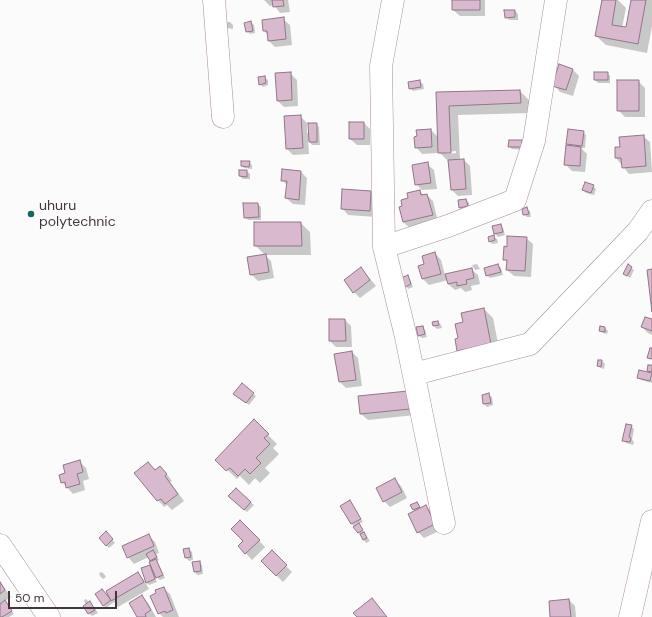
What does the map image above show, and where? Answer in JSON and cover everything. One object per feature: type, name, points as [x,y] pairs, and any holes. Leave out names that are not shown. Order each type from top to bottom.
[{"type":"street","points":[[214,0],[223,117]]},
{"type":"street","points":[[393,0],[381,66],[384,247],[414,374],[444,523]]},
{"type":"street","points":[[384,247],[448,226],[515,200],[534,141],[556,0]]},
{"type":"street","points":[[414,374],[530,344],[638,231],[652,211]]},
{"type":"street","points":[[630,617],[652,521]]},
{"type":"street","points":[[0,545],[49,617]]},
{"type":"building","points":[[272,0],[283,0],[284,6],[273,7]]},
{"type":"building","points":[[452,0],[480,0],[480,10],[452,10]]},
{"type":"building","points":[[602,0],[616,0],[612,25],[626,27],[631,0],[646,0],[638,44],[595,36]]},
{"type":"building","points":[[504,10],[515,10],[515,17],[505,18]]},
{"type":"building","points":[[284,17],[286,39],[268,41],[267,31],[263,31],[262,20]]},
{"type":"building","points":[[251,21],[253,31],[246,32],[244,23]]},
{"type":"building","points":[[559,64],[573,69],[566,90],[552,86]]},
{"type":"building","points":[[291,72],[292,100],[277,101],[275,73]]},
{"type":"building","points":[[594,72],[608,72],[608,80],[594,80]]},
{"type":"building","points":[[265,76],[266,83],[259,85],[258,77]]},
{"type":"building","points":[[420,80],[421,87],[409,89],[408,82]]},
{"type":"building","points":[[617,80],[639,80],[639,111],[617,111]]},
{"type":"building","points":[[520,90],[521,103],[449,106],[451,153],[438,153],[436,92]]},
{"type":"building","points":[[301,115],[303,148],[286,149],[284,116]]},
{"type":"building","points":[[349,122],[364,122],[364,139],[349,139]]},
{"type":"building","points":[[308,123],[317,123],[317,142],[309,142]]},
{"type":"building","points":[[431,129],[432,147],[415,148],[414,137],[417,136],[416,130]]},
{"type":"building","points":[[568,129],[584,131],[582,146],[566,144]]},
{"type":"building","points":[[644,135],[646,166],[622,168],[621,158],[615,158],[615,147],[620,147],[619,137]]},
{"type":"building","points":[[509,140],[522,140],[522,147],[508,147]]},
{"type":"building","points":[[566,145],[581,147],[580,166],[564,165]]},
{"type":"building","points":[[464,159],[466,189],[451,190],[448,160]]},
{"type":"building","points":[[241,161],[250,161],[249,167],[241,166]]},
{"type":"building","points":[[428,162],[431,183],[415,185],[412,165]]},
{"type":"building","points":[[282,169],[301,171],[299,200],[285,198],[287,181],[281,181]]},
{"type":"building","points":[[239,170],[247,170],[247,177],[239,176]]},
{"type":"building","points":[[585,182],[594,185],[591,193],[582,190]]},
{"type":"building","points":[[342,189],[371,191],[370,211],[341,209]]},
{"type":"building","points":[[420,190],[421,195],[427,194],[433,215],[403,222],[399,207],[402,206],[401,200],[408,198],[407,193]]},
{"type":"building","points":[[466,199],[468,206],[459,208],[458,200]]},
{"type":"building","points":[[243,203],[258,203],[259,217],[244,218]]},
{"type":"building","points":[[527,207],[529,214],[523,215],[522,209]]},
{"type":"building","points":[[254,222],[301,222],[302,246],[254,246]]},
{"type":"building","points":[[501,224],[503,232],[494,234],[492,226]]},
{"type":"building","points":[[494,235],[495,240],[489,242],[488,237]]},
{"type":"building","points":[[507,236],[527,237],[525,271],[506,270],[507,260],[503,260],[504,246],[507,247]]},
{"type":"building","points":[[435,252],[441,274],[422,279],[418,266],[424,264],[422,256]]},
{"type":"building","points":[[266,254],[269,272],[250,275],[247,257]]},
{"type":"building","points":[[498,264],[501,272],[486,276],[484,268]]},
{"type":"building","points":[[628,264],[632,267],[627,276],[623,274]]},
{"type":"building","points":[[361,267],[370,280],[353,293],[344,280]]},
{"type":"building","points":[[472,268],[474,278],[466,280],[467,284],[457,286],[457,282],[448,284],[445,274]]},
{"type":"building","points":[[652,269],[652,312],[647,270]]},
{"type":"building","points":[[408,275],[411,284],[405,287],[401,278]]},
{"type":"building","points":[[484,308],[491,344],[457,351],[455,339],[458,338],[455,324],[463,322],[461,313]]},
{"type":"building","points":[[645,317],[652,319],[652,331],[641,327]]},
{"type":"building","points":[[329,319],[345,319],[346,341],[329,341]]},
{"type":"building","points":[[438,321],[439,325],[433,326],[432,322]]},
{"type":"building","points":[[423,326],[425,334],[418,336],[416,327]]},
{"type":"building","points":[[600,326],[605,327],[605,332],[599,331]]},
{"type":"building","points":[[650,348],[652,348],[652,359],[647,358]]},
{"type":"building","points":[[352,351],[356,380],[339,382],[334,354]]},
{"type":"building","points":[[598,360],[602,360],[601,367],[597,366]]},
{"type":"building","points":[[648,365],[652,365],[652,372],[647,371]]},
{"type":"building","points":[[639,370],[652,373],[650,381],[637,378]]},
{"type":"building","points":[[242,383],[254,393],[246,403],[233,394]]},
{"type":"building","points":[[408,391],[410,409],[360,414],[358,396]]},
{"type":"building","points":[[489,393],[491,403],[483,404],[482,395]]},
{"type":"building","points":[[254,419],[269,434],[264,438],[270,444],[256,458],[261,463],[250,474],[245,469],[238,476],[230,468],[226,471],[215,460]]},
{"type":"building","points":[[626,424],[632,425],[629,437],[631,438],[630,442],[622,441]]},
{"type":"building","points":[[80,460],[83,472],[77,474],[80,484],[66,488],[65,482],[61,483],[59,475],[65,473],[63,465]]},
{"type":"building","points":[[148,462],[155,470],[160,466],[167,474],[165,476],[178,494],[165,504],[161,499],[157,501],[134,473]]},
{"type":"building","points":[[395,478],[402,492],[383,502],[376,488]]},
{"type":"building","points":[[236,488],[251,502],[244,510],[228,496]]},
{"type":"building","points":[[350,500],[361,519],[351,524],[340,506]]},
{"type":"building","points":[[417,502],[420,507],[413,510],[410,505]]},
{"type":"building","points":[[426,505],[435,524],[417,533],[408,514]]},
{"type":"building","points":[[240,520],[260,540],[245,554],[238,546],[243,541],[231,529]]},
{"type":"building","points":[[359,523],[363,530],[358,533],[353,527]]},
{"type":"building","points":[[106,531],[113,539],[106,546],[99,538]]},
{"type":"building","points":[[364,532],[367,538],[363,540],[360,534]]},
{"type":"building","points":[[149,534],[154,546],[127,558],[122,546]]},
{"type":"building","points":[[189,548],[191,557],[185,558],[183,549]]},
{"type":"building","points":[[153,550],[157,557],[150,561],[146,554]]},
{"type":"building","points":[[272,550],[287,565],[276,576],[261,561]]},
{"type":"building","points":[[156,559],[163,575],[156,578],[149,562]]},
{"type":"building","points":[[200,561],[201,571],[194,572],[192,562]]},
{"type":"building","points":[[150,565],[155,579],[146,583],[141,568]]},
{"type":"building","points":[[138,572],[144,582],[111,601],[106,591]]},
{"type":"building","points":[[0,582],[5,590],[0,594]]},
{"type":"building","points":[[164,587],[173,610],[158,614],[150,596],[156,593],[155,590]]},
{"type":"building","points":[[102,589],[111,600],[103,606],[95,594]]},
{"type":"building","points":[[142,595],[151,610],[145,614],[146,617],[137,617],[129,603]]},
{"type":"building","points":[[372,598],[387,617],[357,617],[353,613]]},
{"type":"building","points":[[569,599],[571,617],[550,617],[549,601]]},
{"type":"building","points":[[5,600],[12,611],[0,617],[0,604]]},
{"type":"building","points":[[90,601],[95,610],[88,614],[83,606]]},
{"type":"place","name":"uhuru polytechnic","points":[[31,214]]}]
